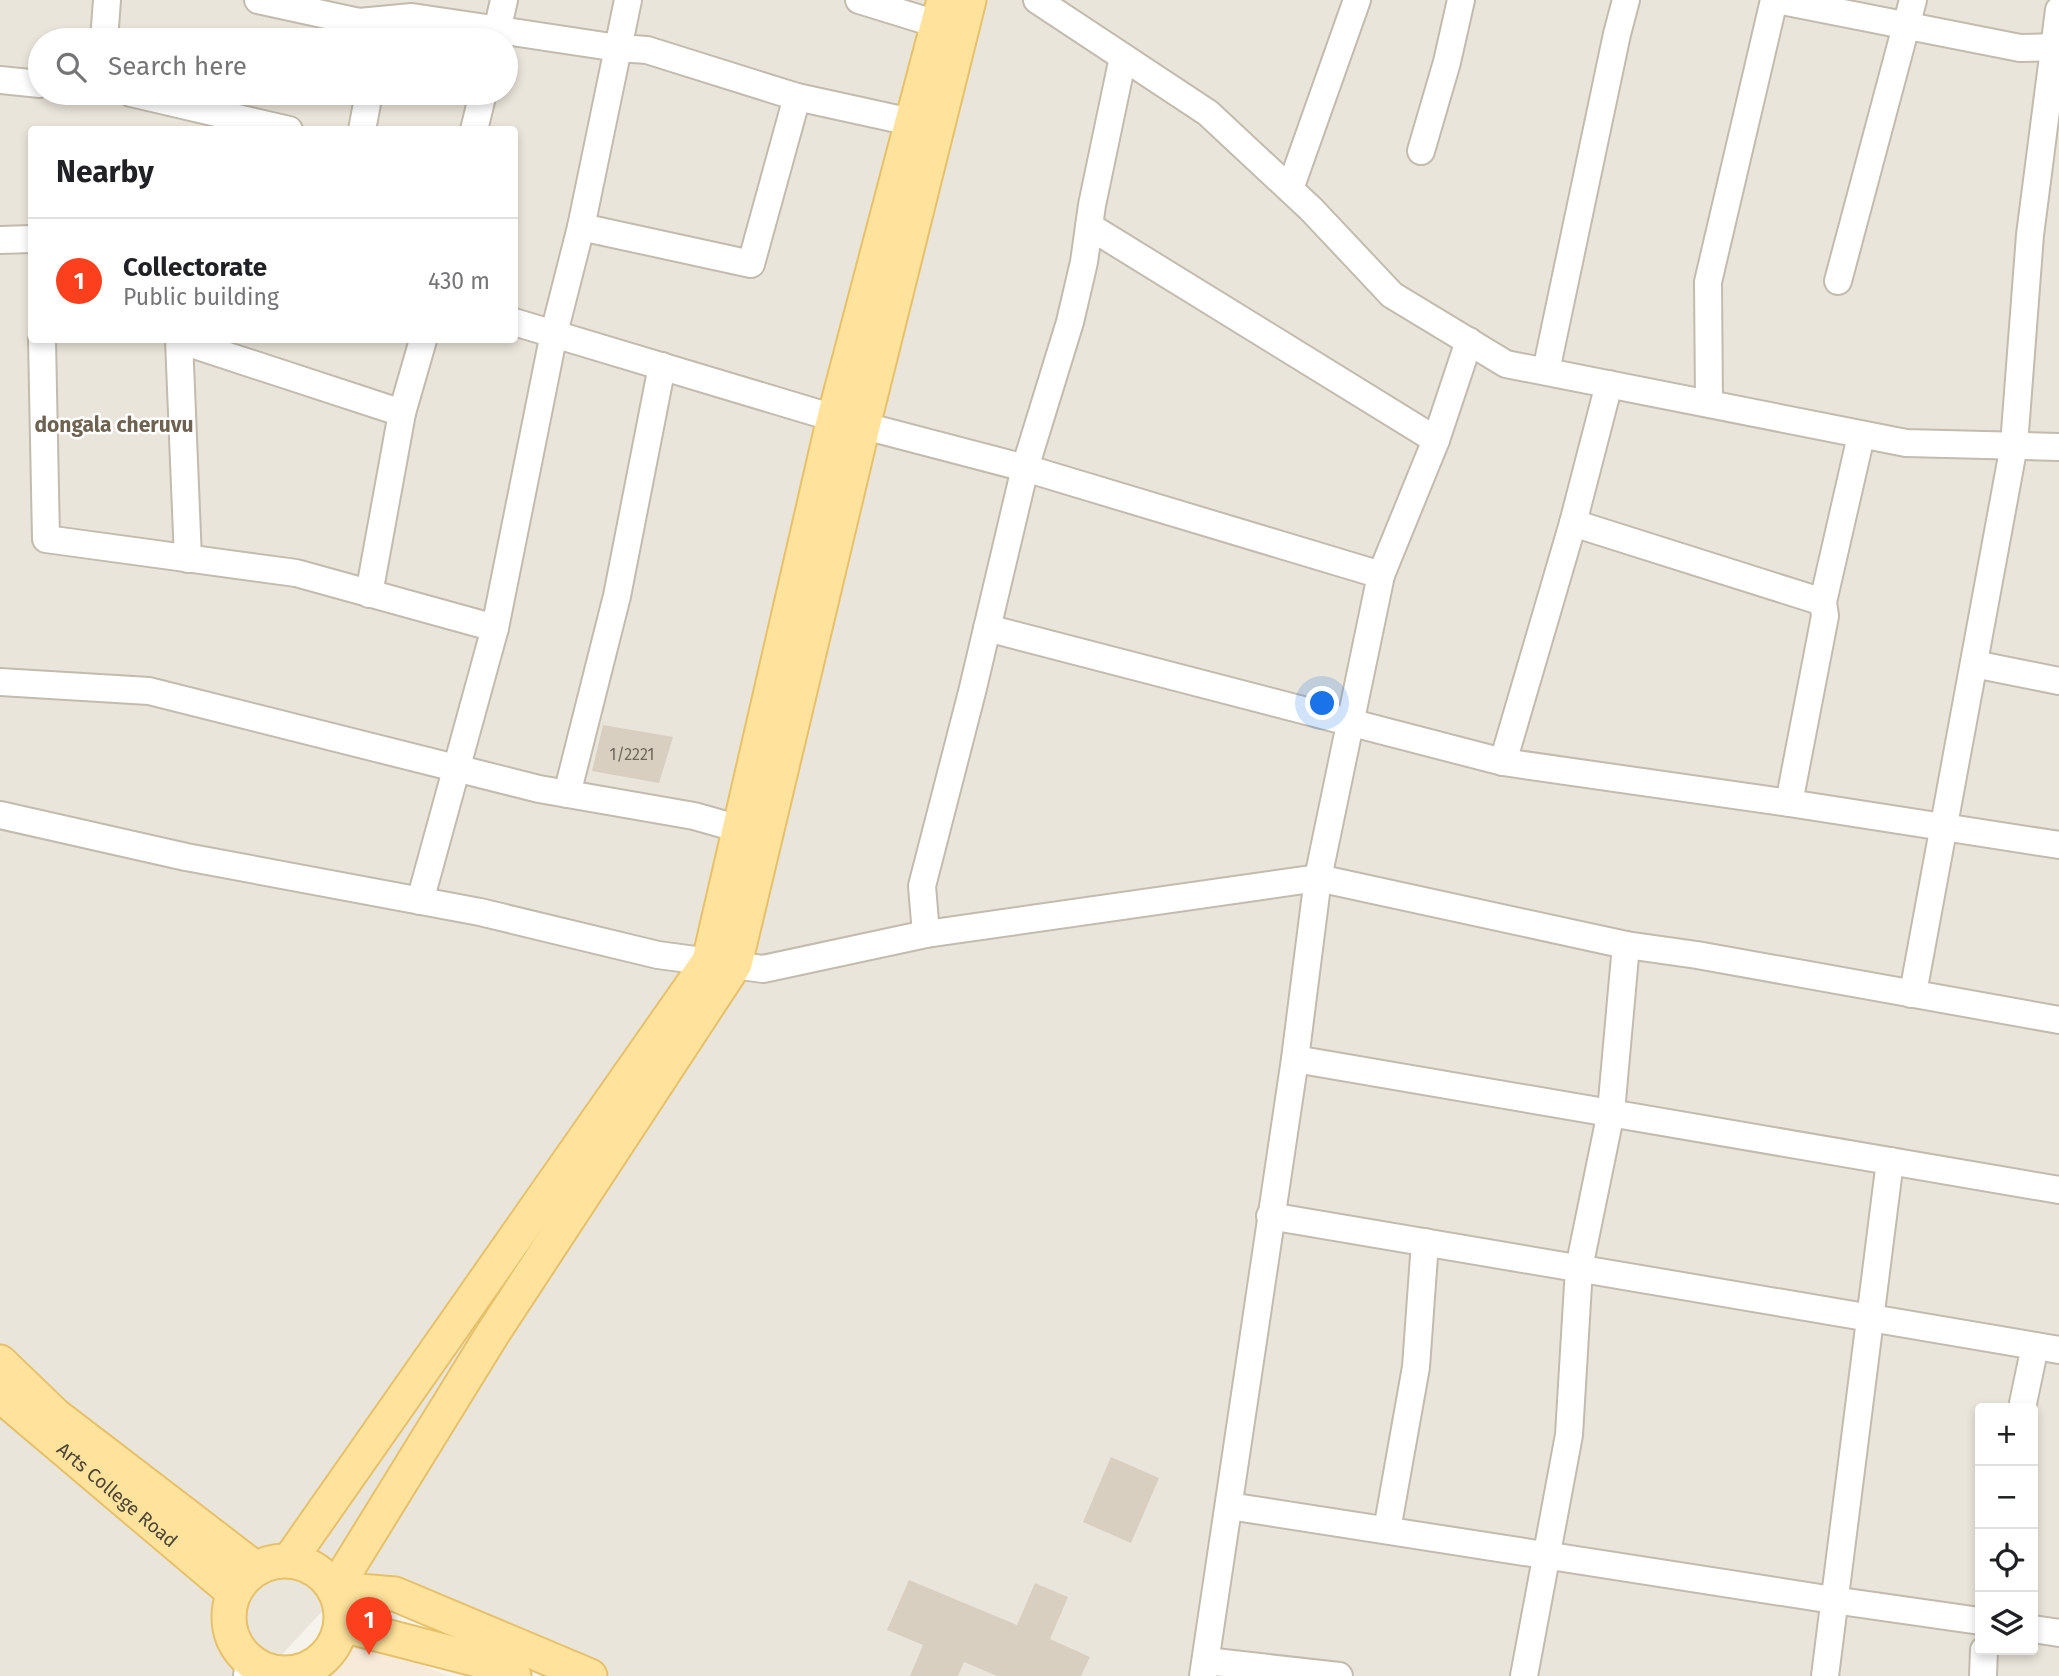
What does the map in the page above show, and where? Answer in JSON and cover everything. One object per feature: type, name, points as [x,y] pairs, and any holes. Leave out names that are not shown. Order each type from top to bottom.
[{"type":"main road","points":[[289,1561],[722,962],[740,829],[848,422],[969,0]]},
{"type":"main road","points":[[335,1590],[722,962],[848,422],[911,122],[940,12]]},
{"type":"main road","points":[[0,1362],[55,1415],[256,1569]]},
{"type":"main road","name":"Arts College Road","points":[[0,1395],[234,1593]]},
{"type":"main road","points":[[289,1561],[316,1570],[327,1578],[335,1590],[341,1607],[342,1625],[337,1643],[326,1658],[311,1668],[293,1675],[248,1669],[230,1630],[229,1611],[234,1593],[243,1579],[256,1569],[272,1562],[289,1561]]},
{"type":"main road","points":[[335,1590],[395,1594],[590,1676]]},
{"type":"main road","points":[[342,1625],[478,1660],[514,1676]]},
{"type":"street","points":[[105,28],[107,0]]},
{"type":"street","points":[[258,0],[359,22],[412,17],[463,28]]},
{"type":"street","points":[[498,28],[504,0]]},
{"type":"street","points":[[421,901],[495,628],[554,333],[581,227],[628,0]]},
{"type":"street","points":[[859,0],[940,12]]},
{"type":"street","points":[[1037,0],[1208,113],[1290,189],[1392,295],[1506,364],[1906,443],[2059,447]]},
{"type":"street","points":[[1290,189],[1357,0]]},
{"type":"street","points":[[1421,151],[1447,62],[1461,0]]},
{"type":"street","points":[[1545,371],[1626,0]]},
{"type":"street","points":[[1709,404],[1708,282],[1776,0],[2020,48],[2056,47]]},
{"type":"street","points":[[1838,281],[1913,0]]},
{"type":"street","points":[[1911,994],[2014,445],[2029,235],[2059,10]]},
{"type":"street","points":[[518,37],[647,50],[797,97],[911,122]]},
{"type":"street","points":[[926,934],[922,886],[1025,468],[1070,322],[1123,57]]},
{"type":"street","points":[[0,80],[28,83]]},
{"type":"street","points":[[581,227],[751,264],[797,97]]},
{"type":"street","points":[[182,105],[272,126]]},
{"type":"street","points":[[363,126],[367,105]]},
{"type":"street","points":[[475,126],[480,105]]},
{"type":"street","points":[[1089,226],[1436,440]]},
{"type":"street","points":[[0,240],[28,239]]},
{"type":"street","points":[[518,322],[848,422],[1025,468],[1381,575]]},
{"type":"street","points":[[1339,1676],[1204,1669],[1295,1059],[1318,878],[1381,575],[1436,440],[1469,341]]},
{"type":"street","points":[[42,343],[46,539],[296,573],[495,628]]},
{"type":"street","points":[[179,343],[188,559]]},
{"type":"street","points":[[188,343],[402,412]]},
{"type":"street","points":[[369,593],[402,412],[422,343]]},
{"type":"street","points":[[567,794],[617,596],[663,366]]},
{"type":"street","points":[[1503,762],[1573,523],[1609,384]]},
{"type":"street","points":[[1789,803],[1825,616],[1823,601],[1861,436]]},
{"type":"street","points":[[1573,523],[1823,601]]},
{"type":"street","points":[[987,628],[1503,762],[2059,845]]},
{"type":"street","points":[[1974,664],[2059,681]]},
{"type":"street","points":[[0,682],[149,691],[455,769],[567,794],[694,816],[740,829]]},
{"type":"street","points":[[0,815],[186,857],[480,912],[658,956],[763,969],[926,934],[1318,878],[1626,945],[1697,955],[2059,1020]]},
{"type":"street","points":[[1524,1676],[1569,1435],[1579,1268],[1609,1113],[1626,945]]},
{"type":"street","points":[[1295,1059],[2059,1190]]},
{"type":"street","points":[[1825,1676],[1890,1161]]},
{"type":"street","points":[[1270,1216],[2047,1348],[2024,1403]]},
{"type":"street","points":[[1387,1530],[1416,1367],[1425,1242]]},
{"type":"street","points":[[1228,1506],[1975,1620]]},
{"type":"street","points":[[2038,1630],[2059,1633]]},
{"type":"street","points":[[1983,1676],[1984,1655]]},
{"type":"shaded area","points":[[0,0],[2059,0],[2059,1676],[587,1676],[355,1576],[262,1676],[0,1676]]},
{"type":"shaded area","points":[[351,1634],[448,1676],[327,1676]]},
{"type":"building","points":[[603,725],[673,737],[659,783],[592,771]]},
{"type":"building","points":[[1111,1457],[1159,1478],[1131,1543],[1083,1522]]},
{"type":"building","points":[[909,1580],[1017,1625],[1035,1583],[1068,1597],[1050,1639],[1090,1657],[1081,1676],[997,1676],[964,1662],[958,1676],[910,1676],[923,1645],[887,1630]]},
{"type":"place","name":"Collectorate","points":[[369,1655]]},
{"type":"district","name":"dongala cheruvu","points":[[114,425]]}]
